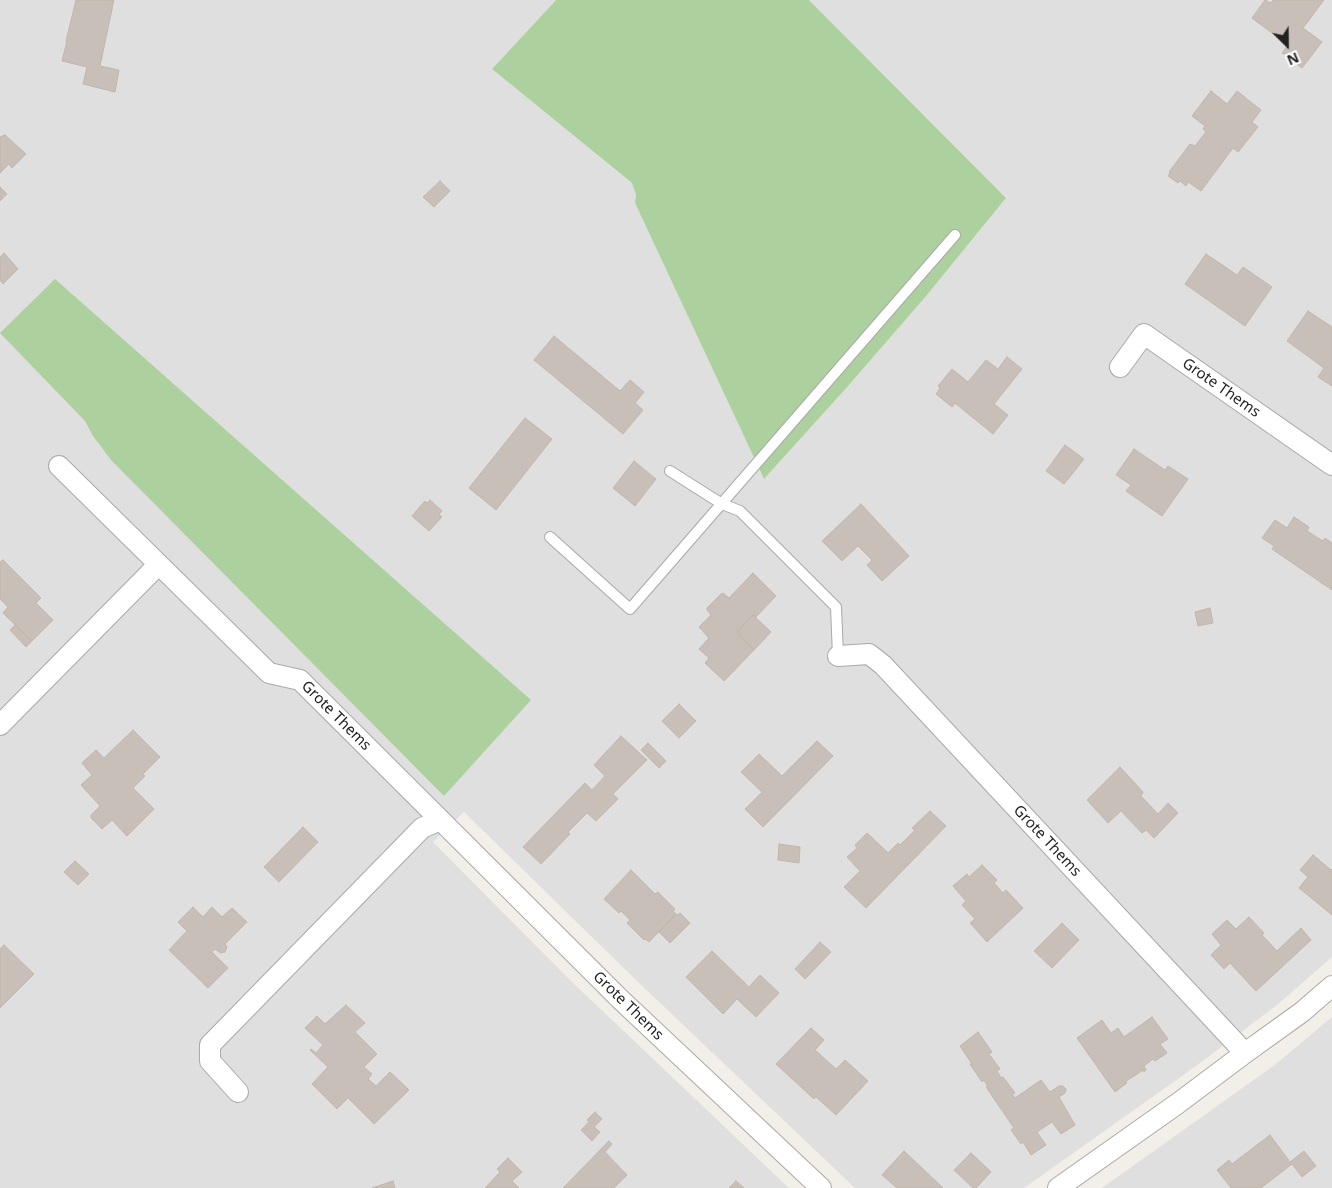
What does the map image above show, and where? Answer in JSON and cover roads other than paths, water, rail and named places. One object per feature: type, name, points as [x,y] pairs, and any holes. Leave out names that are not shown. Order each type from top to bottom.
[{"type":"street","name":"Grote Thems","points":[[1120,367],[1144,334],[1332,465]]},
{"type":"street","name":"Grote Thems","points":[[59,466],[269,673],[300,680],[620,999],[821,1188]]},
{"type":"street","points":[[0,725],[158,565]]},
{"type":"street","name":"Grote Thems","points":[[838,656],[869,654],[883,665],[1245,1053]]},
{"type":"street","points":[[238,1092],[210,1061],[210,1045],[422,828],[440,820]]},
{"type":"street","points":[[1058,1188],[1302,1012],[1332,986]]},
{"type":"lane","points":[[550,536],[630,609],[955,235]]},
{"type":"lane","points":[[670,470],[722,504],[740,511],[836,607],[838,656]]}]
